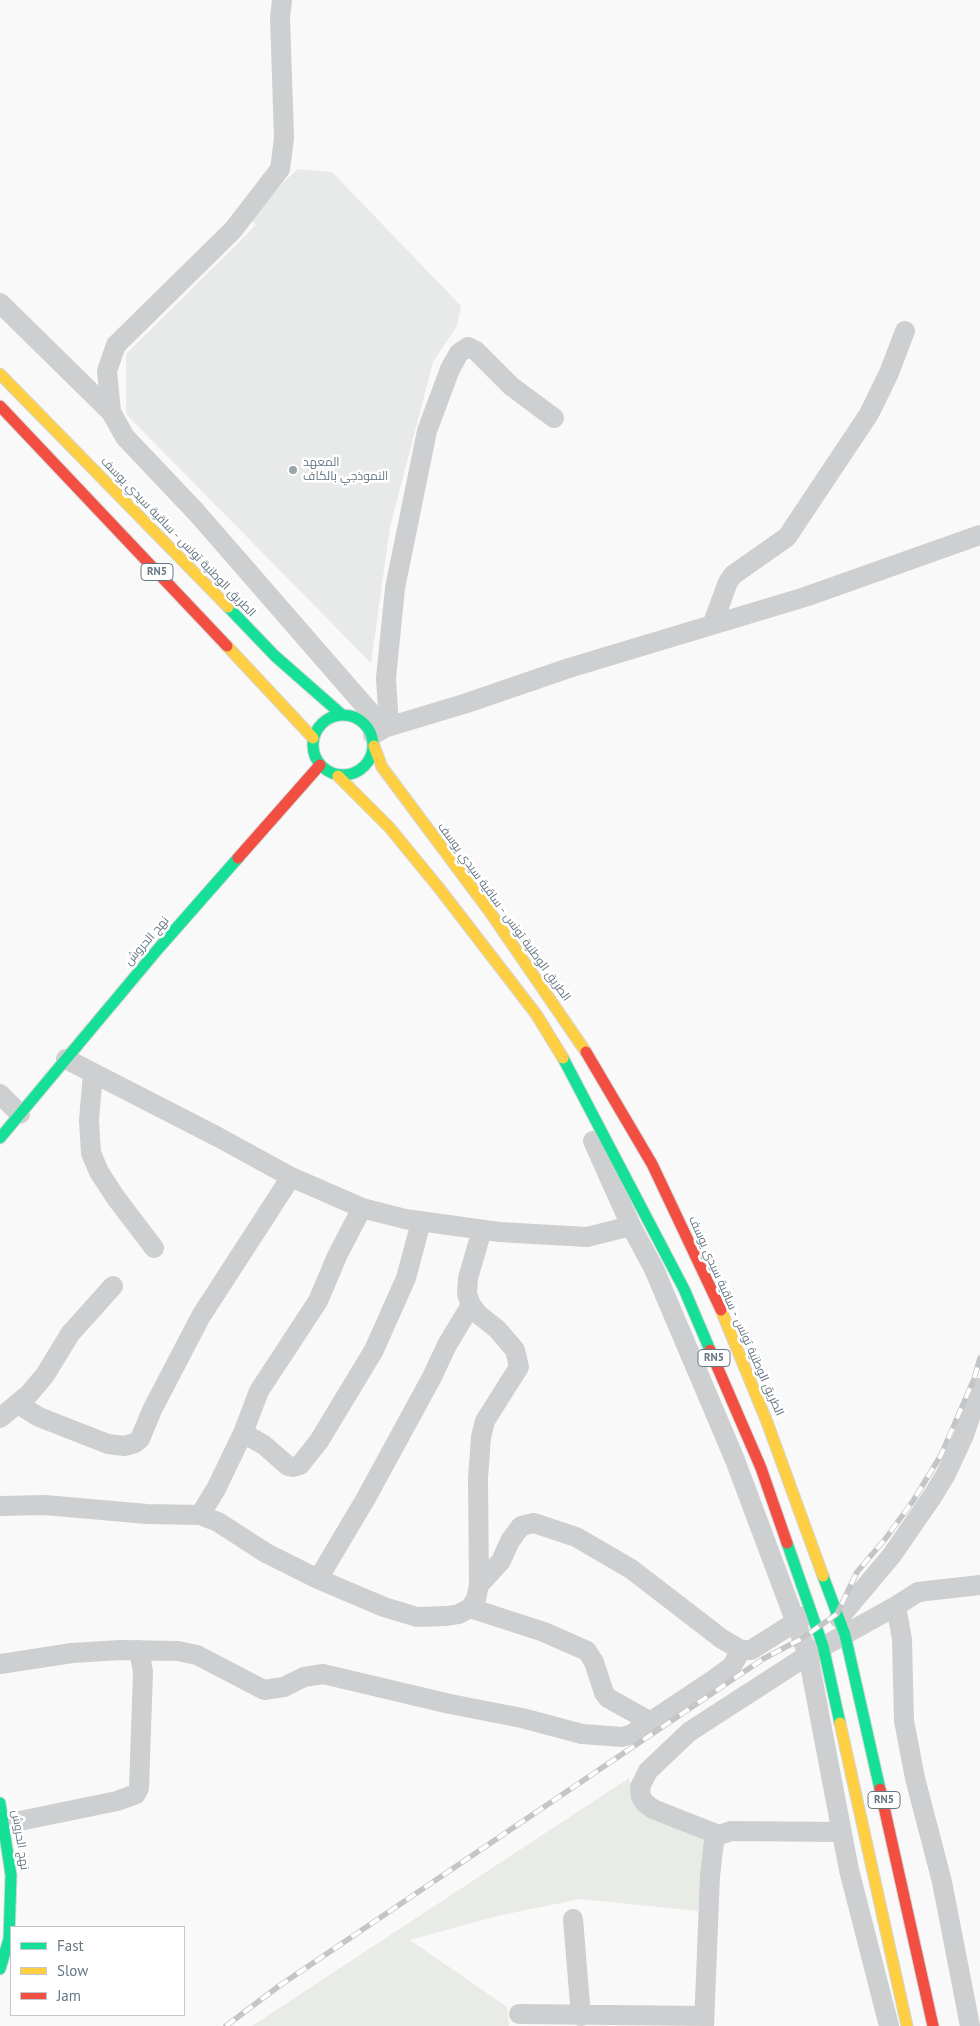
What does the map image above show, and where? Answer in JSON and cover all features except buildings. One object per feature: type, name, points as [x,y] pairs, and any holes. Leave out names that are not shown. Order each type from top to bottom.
[{"type":"main road","name":"الطريق الوطنية تونس - ساقية سيدي يوسف","points":[[0,374],[186,562],[274,656],[341,714]]},
{"type":"main road","name":"RN5","points":[[0,406],[314,738]]},
{"type":"main road","name":"RN5","points":[[341,714],[354,716],[380,734]]},
{"type":"main road","points":[[320,765],[315,757],[314,738],[323,722],[341,714]]},
{"type":"main road","name":"الطريق الوطنية تونس - ساقية سيدي يوسف","points":[[380,734],[382,767],[490,912],[563,1017],[652,1164],[697,1256],[745,1364],[839,1618],[933,2026]]},
{"type":"main road","points":[[338,776],[349,776],[367,765],[380,734]]},
{"type":"main road","name":"RN5","points":[[320,765],[328,772],[338,776],[389,827],[439,888],[536,1014],[566,1062],[661,1242],[703,1331],[761,1468],[812,1612],[816,1650],[907,2026]]},
{"type":"main road","name":"نهج الحروش","points":[[0,1138],[158,949],[320,765]]},
{"type":"main road","name":"نهج الحروش","points":[[0,1803],[12,1875],[9,1940],[0,1969]]},
{"type":"street","points":[[111,412],[108,371],[116,345],[233,230],[280,169],[284,138],[280,17],[282,0]]},
{"type":"street","points":[[0,302],[111,412],[125,438],[197,513],[380,734]]},
{"type":"street","points":[[713,623],[728,582],[733,574],[787,537],[826,480],[869,414],[890,373],[905,332]]},
{"type":"street","points":[[380,734],[395,588],[428,431],[450,369],[459,353],[468,347],[476,351],[511,386],[554,418]]},
{"type":"street","points":[[380,734],[713,623],[805,596],[980,535]]},
{"type":"street","points":[[66,1059],[218,1137],[291,1177],[362,1208],[421,1222],[482,1230],[587,1237],[631,1226]]},
{"type":"street","points":[[566,1062],[577,1103],[631,1226],[654,1269],[735,1460],[794,1622],[816,1650],[841,1832],[889,2026]]},
{"type":"street","points":[[93,1073],[89,1120],[91,1153],[98,1172],[154,1248]]},
{"type":"street","points":[[0,1094],[20,1114]]},
{"type":"street","points":[[18,1404],[39,1417],[108,1444],[130,1445],[140,1439],[152,1410],[201,1316],[291,1177]]},
{"type":"street","points":[[200,1515],[216,1489],[243,1433],[259,1391],[318,1301],[337,1256],[362,1208]]},
{"type":"street","points":[[243,1433],[264,1445],[288,1466],[300,1465],[319,1441],[374,1350],[406,1278],[421,1222]]},
{"type":"street","points":[[0,1506],[52,1506],[148,1514],[200,1515],[218,1522],[266,1553],[318,1579],[384,1607],[417,1617],[459,1614],[470,1608],[476,1599],[479,1585],[478,1478],[481,1437],[485,1421],[519,1368],[519,1361],[514,1350],[497,1329],[478,1314],[471,1305],[467,1294],[468,1278],[482,1230]]},
{"type":"street","points":[[0,1418],[18,1404],[44,1375],[70,1334],[112,1286]]},
{"type":"street","points":[[318,1579],[365,1500],[432,1377],[447,1345],[471,1305]]},
{"type":"street","points":[[719,1835],[653,1809],[645,1803],[641,1797],[640,1787],[648,1771],[689,1732],[816,1650],[839,1618],[892,1555],[932,1497],[946,1474],[964,1434],[980,1388]]},
{"type":"street","points":[[479,1585],[501,1561],[510,1541],[521,1526],[534,1523],[576,1537],[632,1569],[722,1639],[741,1650],[751,1650],[812,1612],[839,1618],[896,1606],[918,1592],[980,1585]]},
{"type":"street","points":[[896,1606],[902,1638],[904,1721],[942,1882],[970,2026]]},
{"type":"street","points":[[470,1608],[544,1632],[586,1651],[594,1662],[604,1693],[608,1698],[649,1721]]},
{"type":"street","points":[[4,1824],[117,1801],[136,1794],[140,1781],[143,1672],[139,1650]]},
{"type":"street","points":[[0,1664],[72,1652],[178,1651],[197,1655],[264,1690],[284,1687],[304,1677],[323,1674],[450,1704],[522,1718],[582,1734],[622,1737],[632,1734],[732,1666],[741,1650]]},
{"type":"street","points":[[519,2014],[704,2021],[710,1876],[714,1841],[719,1835],[730,1830],[841,1832]]},
{"type":"street","points":[[574,1919],[581,2016]]},
{"type":"shaded area","name":"المعهد النموذجي بالكاف","points":[[298,169],[332,172],[461,306],[457,326],[433,362],[390,527],[371,663],[126,414],[126,354],[256,225],[246,215]]},
{"type":"shaded area","points":[[629,1778],[634,1795],[710,1821],[698,1911],[580,1899],[497,1916],[410,1940],[507,2007],[509,2026],[252,2026]]},
{"type":"railway","points":[[226,2026],[279,1986],[763,1659],[801,1639],[837,1614],[857,1572],[886,1538],[913,1501],[941,1455],[974,1379],[980,1358]]},
{"type":"traffic: fast","points":[[228,607],[275,656],[341,714]]},
{"type":"traffic: fast","points":[[337,715],[349,715],[365,723],[371,733],[373,745],[371,757],[365,767],[349,775],[337,775],[321,767],[313,751],[313,739],[321,723],[337,715]]},
{"type":"traffic: fast","points":[[0,1138],[158,949],[238,858]]},
{"type":"traffic: fast","points":[[563,1058],[684,1289],[710,1350]]},
{"type":"traffic: fast","points":[[787,1543],[823,1646],[840,1723]]},
{"type":"traffic: fast","points":[[823,1576],[845,1635],[880,1789]]},
{"type":"traffic: fast","points":[[0,1803],[11,1875],[9,1939],[0,1969]]},
{"type":"traffic: slow","points":[[0,374],[228,607]]},
{"type":"traffic: slow","points":[[227,646],[313,738]]},
{"type":"traffic: slow","points":[[374,746],[382,767],[490,912],[586,1052]]},
{"type":"traffic: slow","points":[[338,776],[389,827],[439,888],[536,1014],[563,1058]]},
{"type":"traffic: slow","points":[[721,1310],[767,1422],[823,1576]]},
{"type":"traffic: slow","points":[[840,1723],[907,2026]]},
{"type":"traffic: jam","points":[[0,406],[227,646]]},
{"type":"traffic: jam","points":[[238,858],[320,765]]},
{"type":"traffic: jam","points":[[586,1052],[652,1164],[721,1310]]},
{"type":"traffic: jam","points":[[710,1350],[761,1468],[787,1543]]},
{"type":"traffic: jam","points":[[880,1789],[933,2026]]},
{"type":"place","name":"المعهد النموذجي بالكاف","points":[[293,470]]}]
